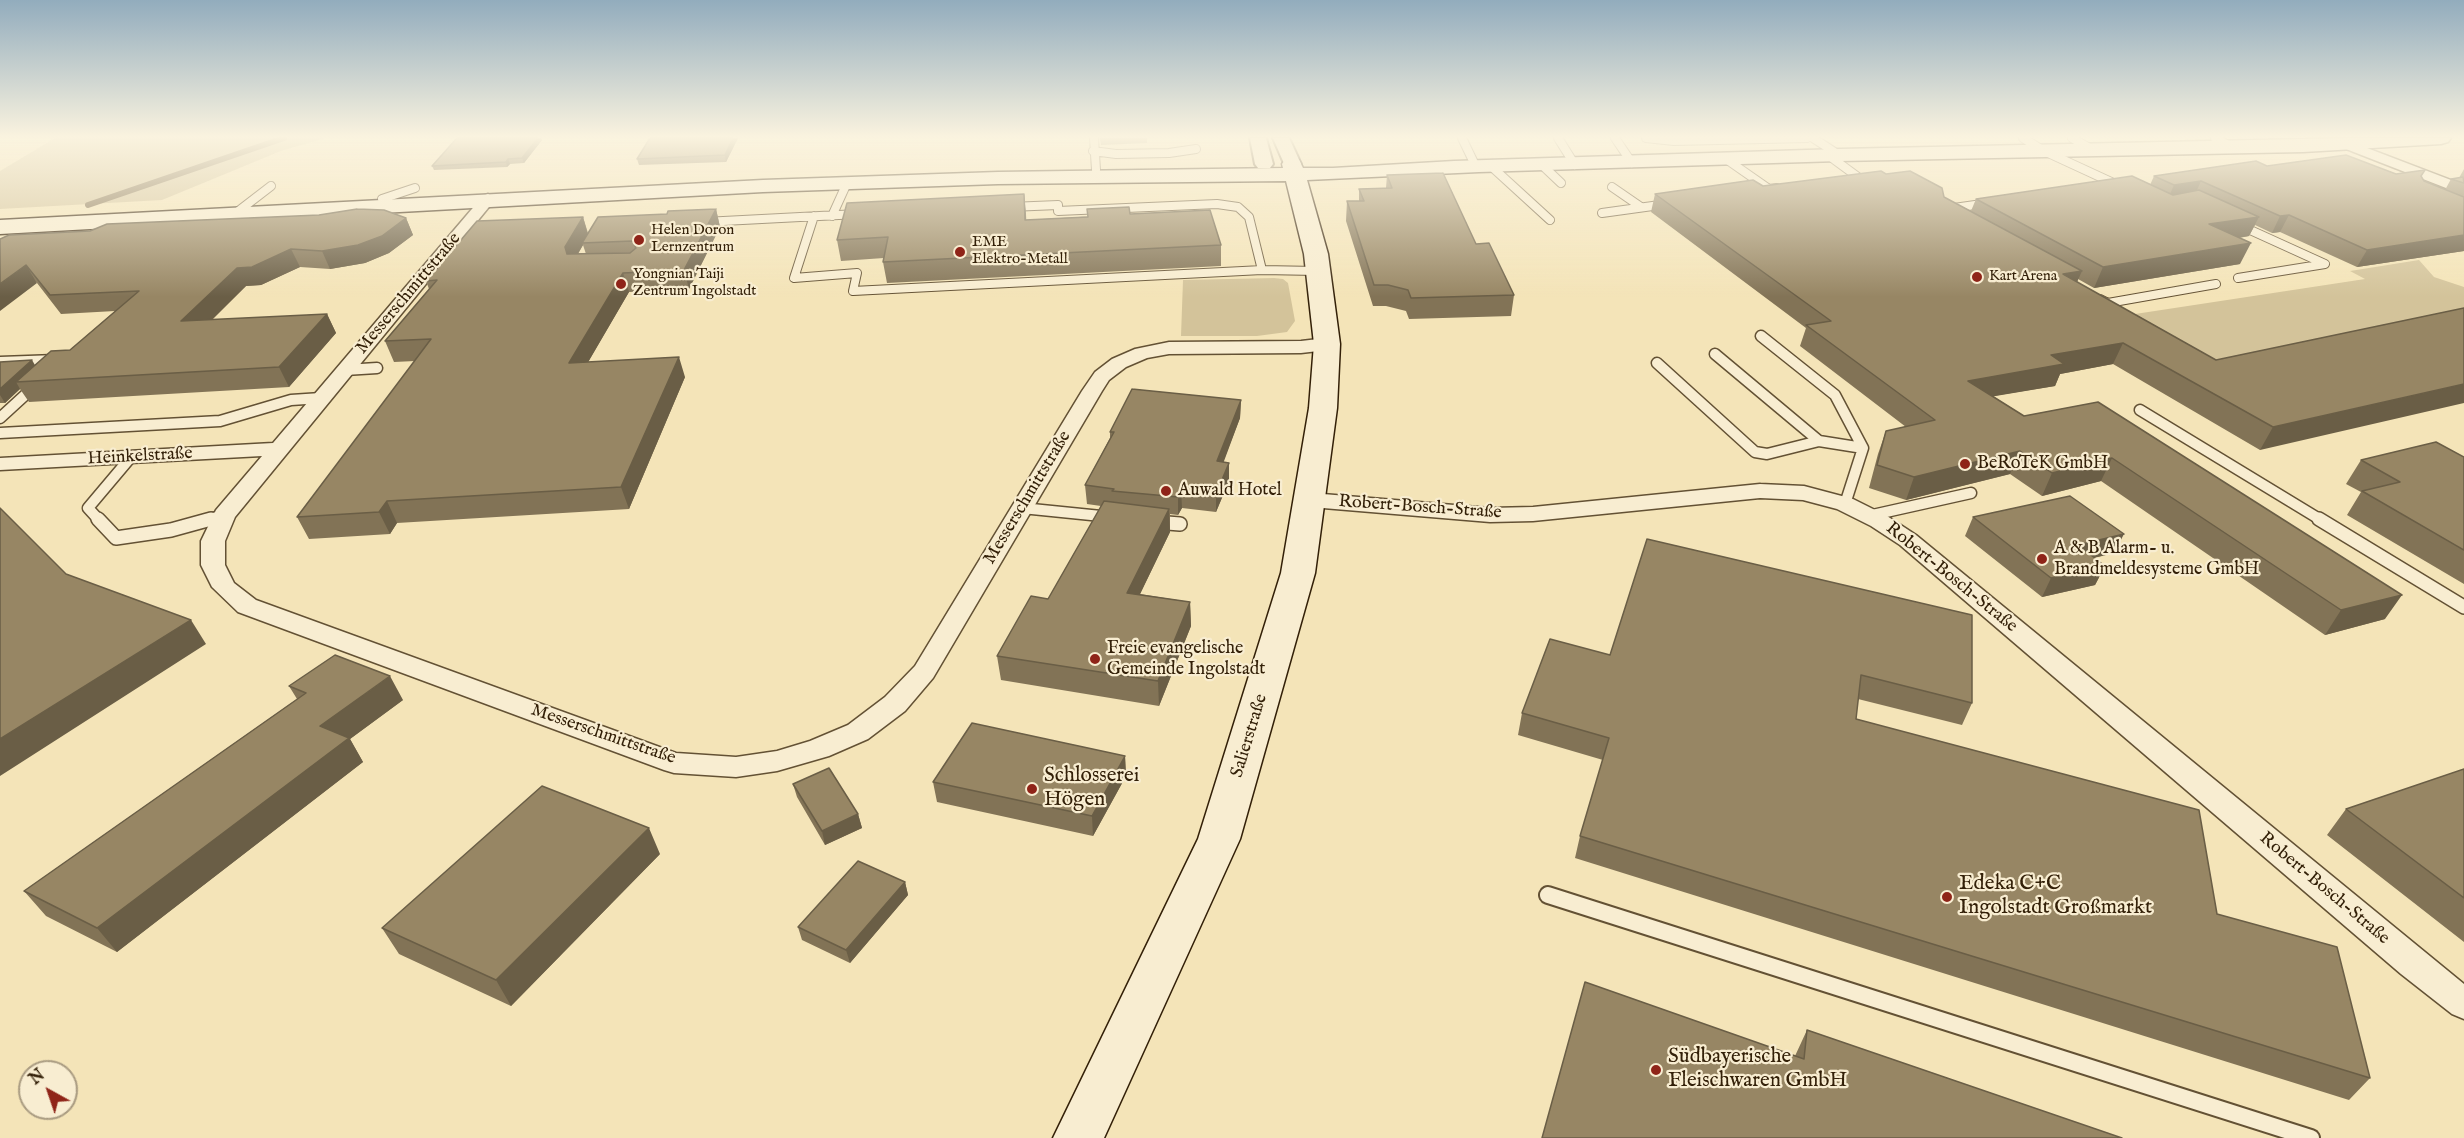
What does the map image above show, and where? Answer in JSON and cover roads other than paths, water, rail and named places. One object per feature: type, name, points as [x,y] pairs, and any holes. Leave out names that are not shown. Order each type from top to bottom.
[{"type":"main road","points":[[0,216],[238,211],[665,191]]},
{"type":"main road","name":"Salierstraße","points":[[1275,191],[1317,272]]},
{"type":"main road","name":"Salierstraße","points":[[1078,1138],[1219,839],[1298,573],[1311,500],[1323,408],[1327,344],[1316,254],[1300,191]]},
{"type":"main road","points":[[0,227],[382,199],[488,199]]},
{"type":"street","name":"Messerschmittstraße","points":[[488,199],[466,232],[389,323],[321,398],[224,515],[213,541],[213,565],[224,587],[247,606],[674,763],[736,767],[777,761],[819,749],[858,732],[895,704],[924,672],[1092,391],[1102,376],[1119,363],[1142,353],[1168,348],[1300,347],[1327,344]]},
{"type":"street","name":"Heinkelstraße","points":[[0,464],[279,448]]},
{"type":"street","name":"Robert-Bosch-Straße","points":[[1311,500],[1490,515],[1533,514],[1760,491],[1804,493],[1845,504],[1908,540],[2413,964],[2464,1004]]},
{"type":"lane","points":[[238,211],[264,191]]},
{"type":"lane","points":[[382,199],[406,191]]},
{"type":"lane","points":[[832,216],[843,191]]},
{"type":"lane","points":[[1514,191],[1550,220]]},
{"type":"lane","points":[[1618,191],[1641,207]]},
{"type":"lane","points":[[1951,216],[1941,210],[1998,201]]},
{"type":"lane","points":[[1602,213],[1676,202]]},
{"type":"lane","points":[[999,208],[1058,205],[1058,211],[1217,204],[1238,207],[1249,217],[1262,270]]},
{"type":"lane","points":[[696,222],[868,214]]},
{"type":"lane","points":[[814,216],[794,278],[857,273],[853,291],[1262,270],[1317,272]]},
{"type":"lane","points":[[2232,222],[2325,264],[2238,278]]},
{"type":"lane","points":[[2087,291],[2108,303],[2216,284]]},
{"type":"lane","points":[[1760,342],[1772,345],[1835,394],[1863,448],[1845,504]]},
{"type":"lane","points":[[1715,354],[1819,441]]},
{"type":"lane","points":[[0,362],[64,359],[0,418]]},
{"type":"lane","points":[[1657,363],[1755,453],[1767,454],[1819,441],[1863,448]]},
{"type":"lane","points":[[345,370],[377,368]]},
{"type":"lane","points":[[0,434],[220,421],[291,400],[321,398]]},
{"type":"lane","points":[[2140,410],[2464,607]]},
{"type":"lane","points":[[131,457],[88,508],[116,538],[171,530],[224,515]]},
{"type":"lane","points":[[1868,516],[1971,493]]},
{"type":"lane","points":[[1022,508],[1123,519]]},
{"type":"lane","points":[[1146,521],[1179,524]]},
{"type":"lane","points":[[1548,895],[2311,1138]]},
{"type":"waterway","points":[[88,205],[129,191]]},
{"type":"place","name":"Helen Doron Lernzentrum","points":[[639,240]]},
{"type":"place","name":"EME Elektro-Metall","points":[[960,252]]},
{"type":"place","name":"Kart Arena","points":[[1977,277]]},
{"type":"place","name":"Yongnian Taiji Zentrum Ingolstadt","points":[[621,284]]},
{"type":"place","name":"BeRoTeK GmbH","points":[[1965,464]]},
{"type":"place","name":"Auwald Hotel","points":[[1166,491]]},
{"type":"place","name":"A & B Alarm- u. Brandmeldesysteme GmbH","points":[[2042,559]]},
{"type":"place","name":"Freie evangelische Gemeinde Ingolstadt","points":[[1095,659]]},
{"type":"place","name":"Schlosserei Högen","points":[[1032,789]]},
{"type":"place","name":"Edeka C+C Ingolstadt Großmarkt","points":[[1947,897]]},
{"type":"place","name":"Südbayerische Fleischwaren GmbH","points":[[1656,1070]]}]
